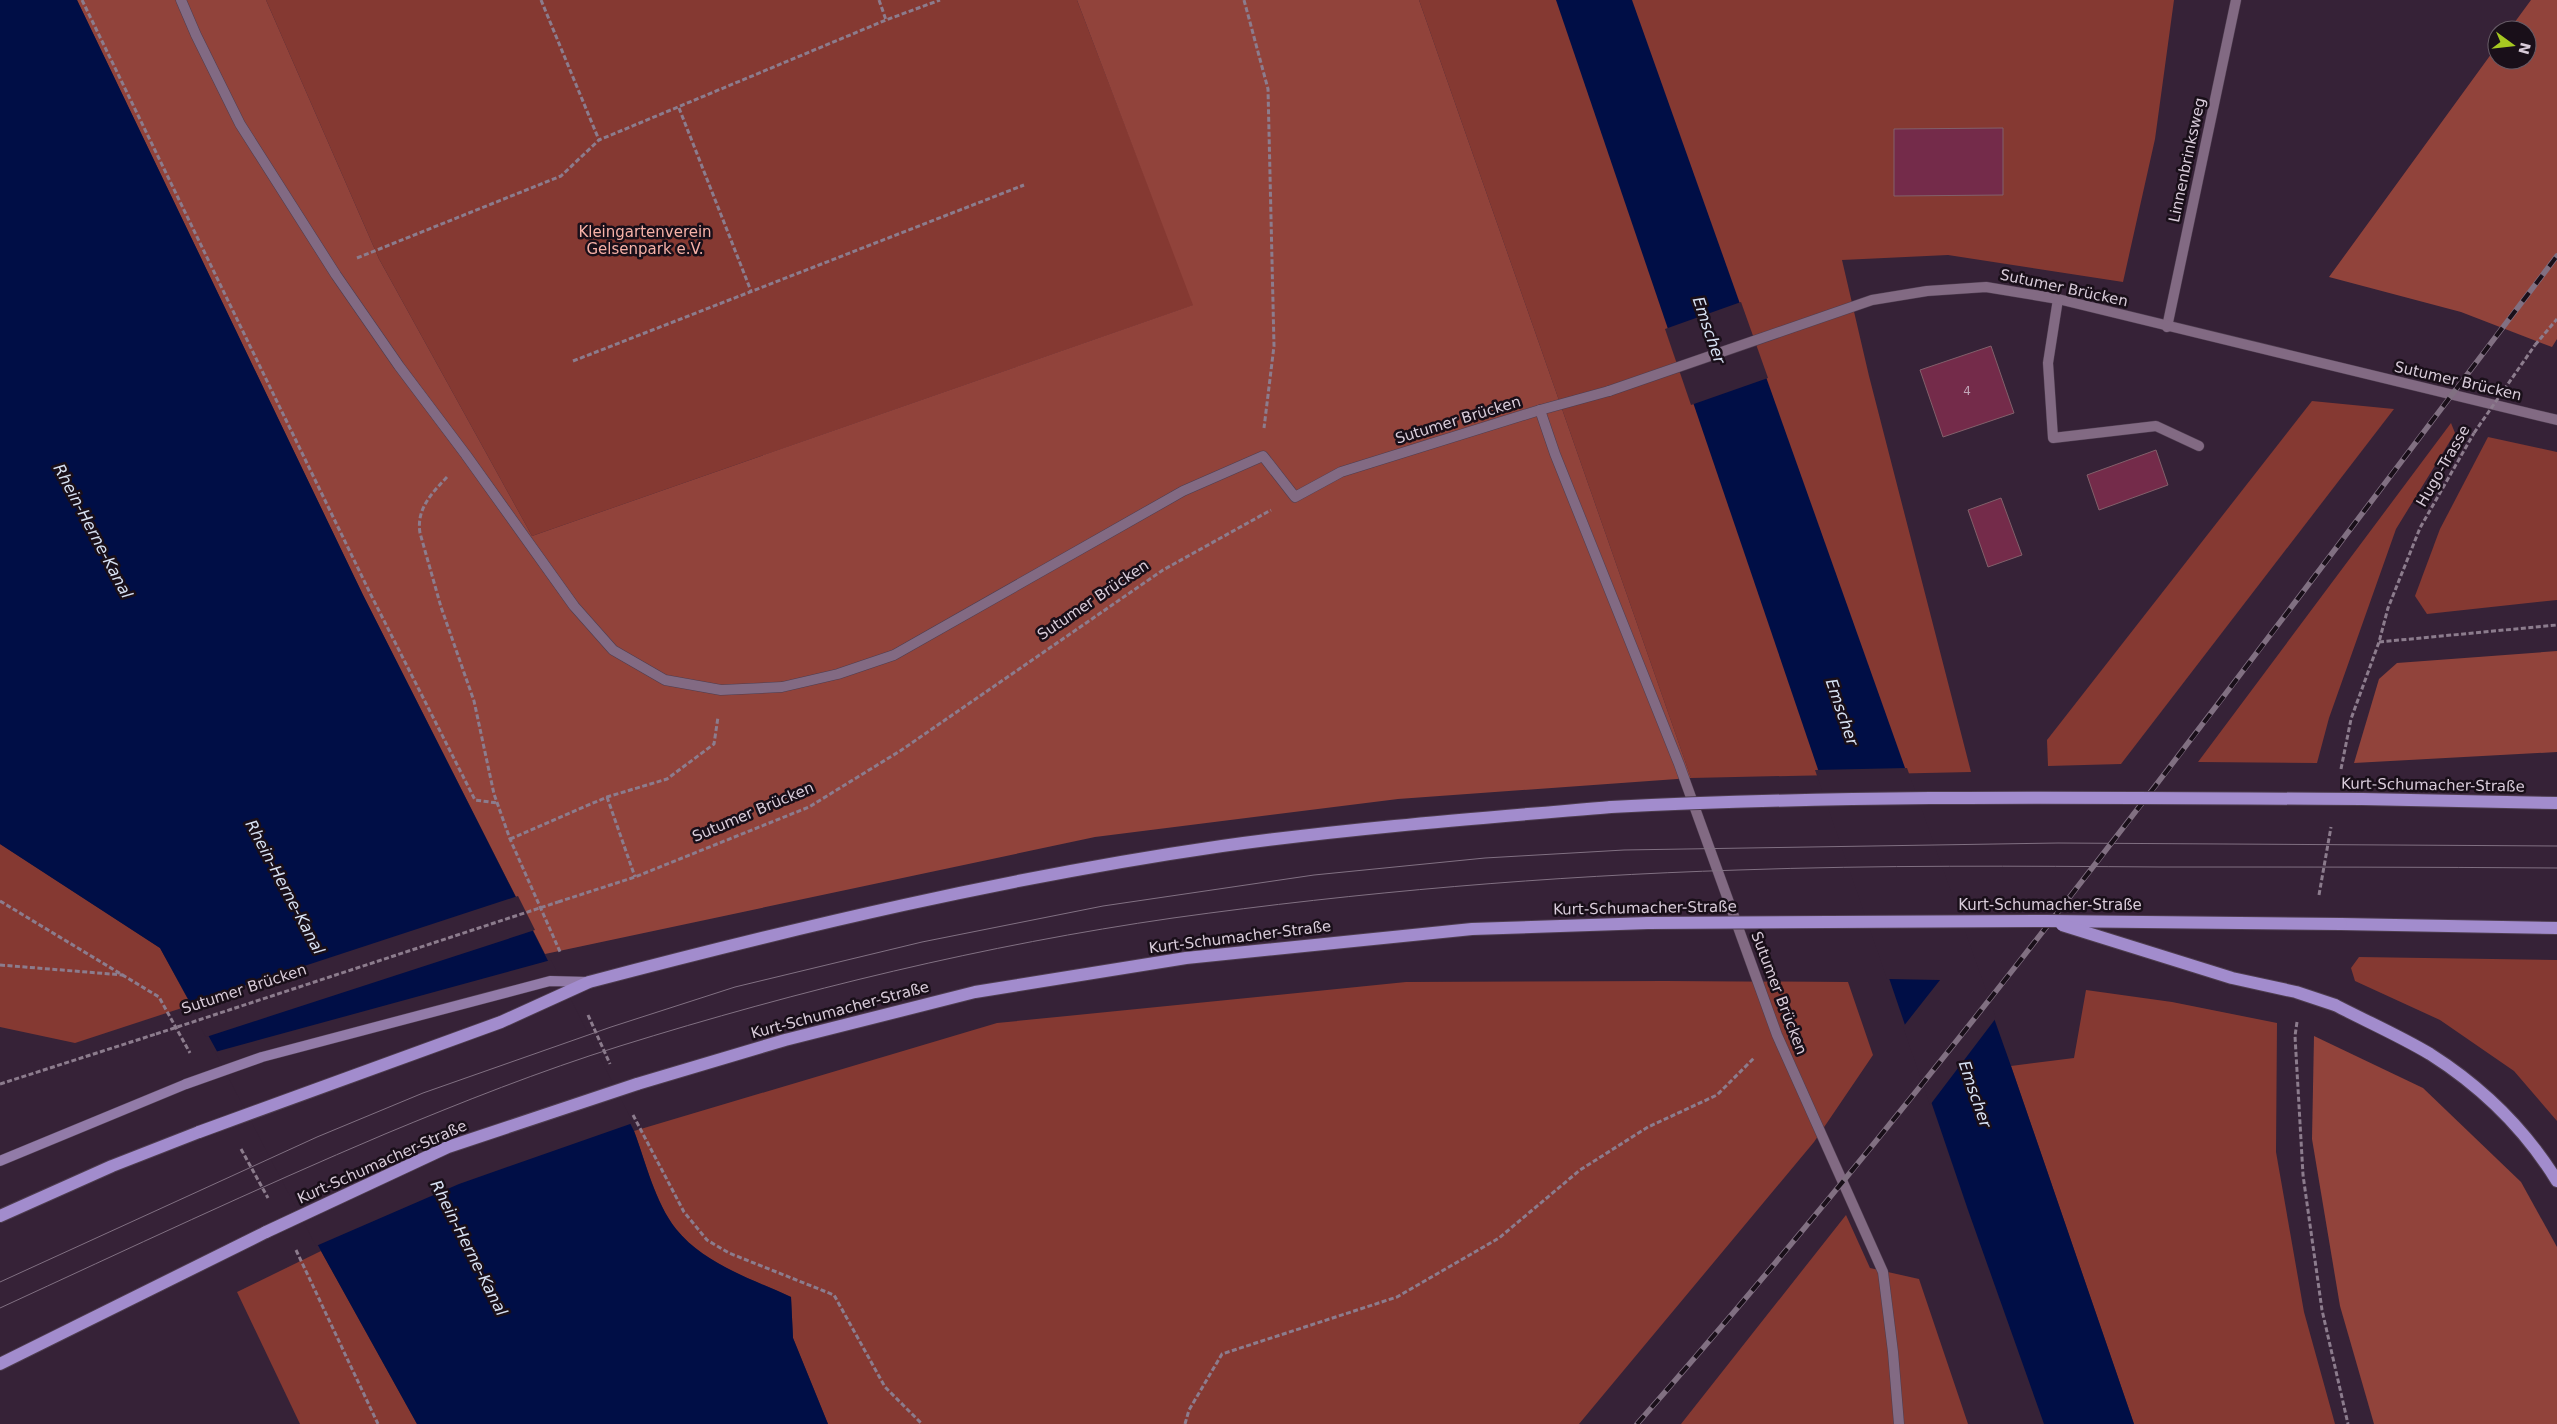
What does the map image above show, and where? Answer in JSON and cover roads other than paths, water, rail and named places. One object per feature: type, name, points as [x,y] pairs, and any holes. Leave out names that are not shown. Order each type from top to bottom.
[{"type":"main road","name":"Kurt-Schumacher-Straße","points":[[0,1216],[112,1166],[199,1132],[501,1022],[589,982],[764,936],[909,902],[1066,872],[1222,846],[1458,820],[1611,807],[1692,803],[1968,797],[2362,799],[2557,804]]},
{"type":"main road","name":"Kurt-Schumacher-Straße","points":[[0,1364],[266,1232],[448,1147],[637,1084],[785,1040],[975,992],[1167,961],[1472,929],[1648,923],[2048,921],[2557,928]]},
{"type":"main road","points":[[2048,921],[2232,978],[2296,992],[2335,1005],[2430,1054],[2497,1104],[2539,1152],[2557,1181]]},
{"type":"main road","points":[[0,1161],[186,1084],[262,1057],[550,981],[589,982]]},
{"type":"street","name":"Sutumer Brücken","points":[[181,0],[240,124],[336,276],[399,366],[466,455],[574,606],[613,650],[665,680],[722,690],[782,687],[838,674],[894,655],[1183,491],[1263,456],[1295,497],[1341,472],[1540,410],[1609,391],[1872,300],[1927,291],[1986,286],[2058,299],[2167,327],[2557,420]]},
{"type":"street","name":"Linnenbrinksweg","points":[[2167,327],[2236,0]]},
{"type":"street","points":[[2058,299],[2048,363],[2052,438],[2156,426],[2199,446]]},
{"type":"street","name":"Sutumer Brücken","points":[[1540,410],[1555,454],[1679,764],[1777,1035],[1883,1272],[1893,1352],[1899,1424]]},
{"type":"water","name":"Rhein-Herne-Kanal","points":[[0,0],[77,0],[363,595],[634,1131],[662,1207],[676,1229],[700,1252],[745,1277],[791,1297],[793,1338],[828,1424],[417,1424],[321,1251],[219,1055],[160,948],[0,844]]},
{"type":"water","name":"Emscher","points":[[1556,0],[1632,0],[2011,1066],[2134,1424],[2044,1424],[1968,1210]]},
{"type":"tram line","points":[[0,1282],[317,1137],[423,1093],[611,1027],[735,987],[922,942],[1103,906],[1314,875],[1485,858],[1624,850],[2058,843],[2557,846]]},
{"type":"tram line","points":[[0,1308],[336,1155],[443,1110],[560,1066],[620,1046],[825,988],[963,956],[1103,929],[1243,909],[1384,893],[1525,881],[1667,873],[1791,868],[1950,866],[2557,868]]},
{"type":"railway","points":[[1637,1424],[1877,1140],[1993,995],[2221,701],[2557,256]]},
{"type":"park label","name":"Kleingartenverein Gelsenpark e.V.","points":[[645,240]]}]
